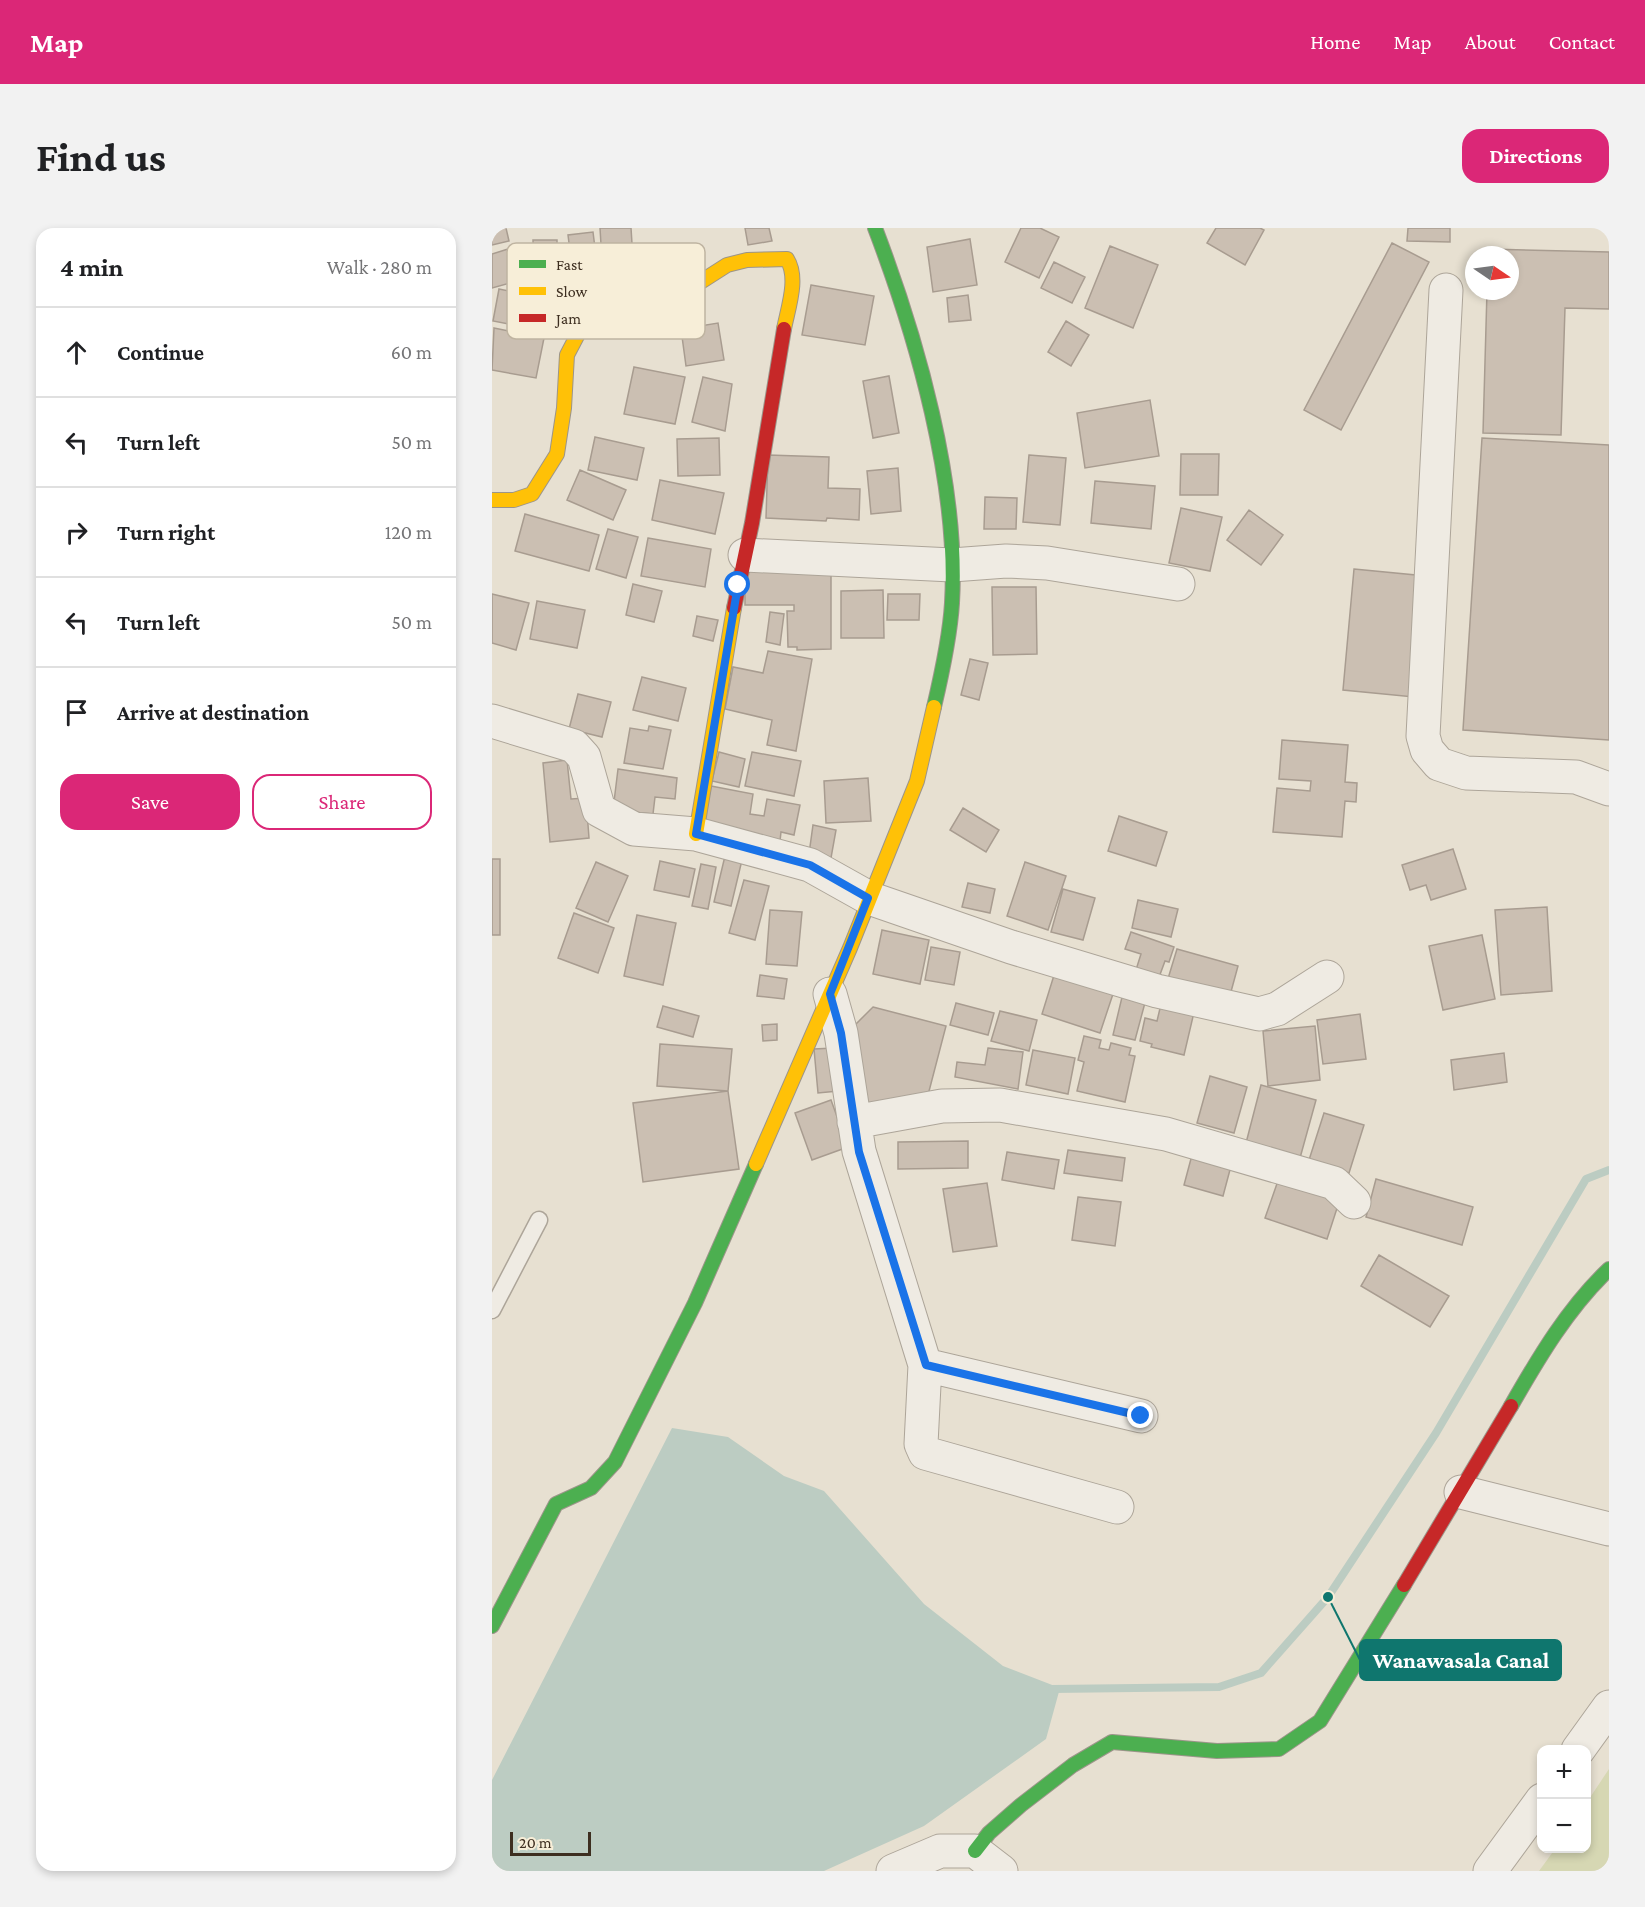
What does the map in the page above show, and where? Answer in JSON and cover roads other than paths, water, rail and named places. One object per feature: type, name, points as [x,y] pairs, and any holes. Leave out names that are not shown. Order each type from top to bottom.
[{"type":"street","points":[[492,1626],[556,1504],[591,1488],[615,1462],[695,1303],[830,994],[917,781],[940,681],[952,603],[950,528],[933,414],[889,265],[875,228]]},
{"type":"street","points":[[696,834],[793,278],[792,267],[787,259],[747,260],[727,265],[705,279]]},
{"type":"street","points":[[1446,290],[1423,735],[1427,750],[1439,764],[1466,773],[1576,777],[1609,789]]},
{"type":"street","points":[[492,500],[514,500],[532,494],[557,454],[564,408],[567,355],[575,339]]},
{"type":"street","points":[[745,555],[952,566],[1006,561],[1047,563],[1178,584]]},
{"type":"street","points":[[492,721],[574,746],[584,757],[599,810],[634,829],[696,834],[810,865],[868,898],[1011,947],[1157,991],[1259,1014],[1277,1010],[1327,977]]},
{"type":"street","points":[[830,994],[841,1033],[859,1152],[926,1365],[921,1444],[926,1453],[1117,1507]]},
{"type":"street","points":[[854,1122],[942,1106],[1000,1105],[1166,1134],[1210,1146],[1334,1183],[1354,1202]]},
{"type":"street","points":[[975,1851],[989,1833],[1021,1805],[1073,1765],[1112,1742],[1217,1751],[1279,1749],[1320,1721],[1461,1492],[1537,1360],[1587,1290],[1609,1269]]},
{"type":"street","points":[[926,1365],[1141,1416]]},
{"type":"street","points":[[1461,1492],[1609,1529]]},
{"type":"street","points":[[1581,1745],[1609,1707]]},
{"type":"street","points":[[1490,1871],[1537,1807]]},
{"type":"street","points":[[893,1871],[940,1851],[975,1851],[1001,1871]]},
{"type":"lane","points":[[492,1311],[539,1220]]},
{"type":"waterway","points":[[1052,1689],[1219,1687],[1261,1673],[1328,1597],[1436,1433],[1586,1179],[1609,1170]]},
{"type":"place","name":"Wanawasala Canal","points":[[1328,1597]]}]
